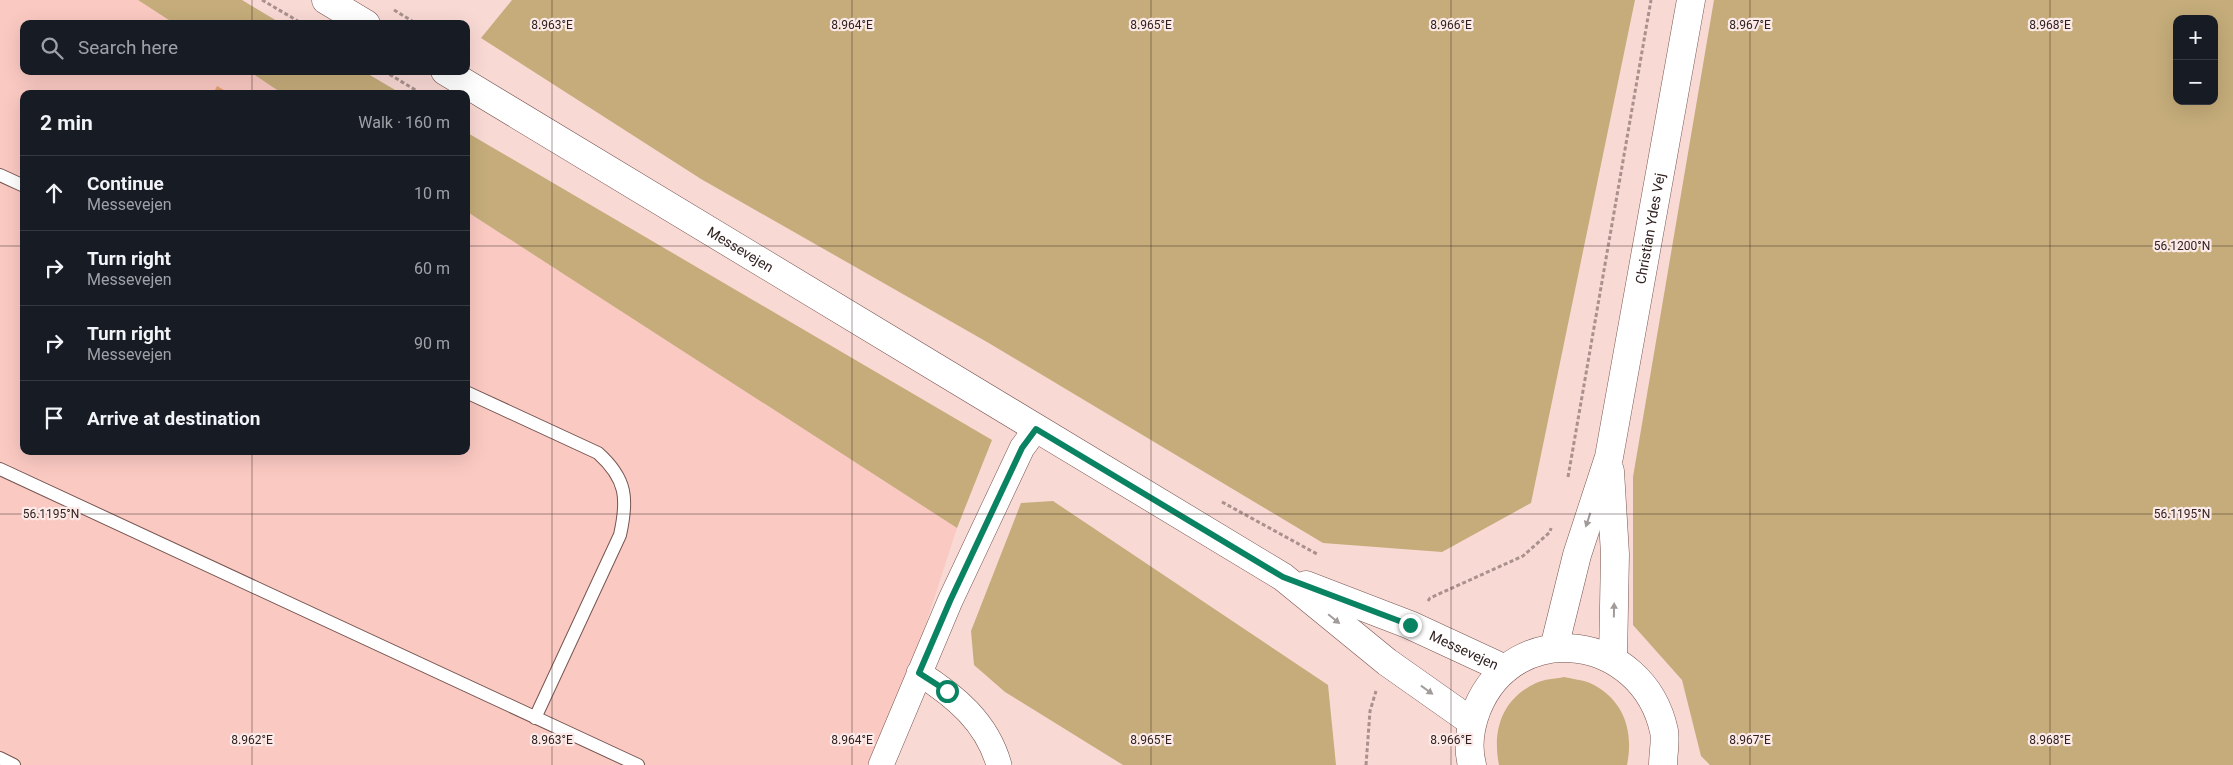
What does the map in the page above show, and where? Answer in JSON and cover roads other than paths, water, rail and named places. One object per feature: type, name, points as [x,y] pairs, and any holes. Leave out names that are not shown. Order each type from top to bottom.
[{"type":"main road","points":[[326,0],[359,20]]},
{"type":"main road","name":"Christian Ydes Vej","points":[[1554,648],[1577,555],[1609,457],[1691,0]]},
{"type":"main road","name":"Messevejen","points":[[452,75],[1283,577],[1387,662],[1472,722]]},
{"type":"main road","name":"Christian Ydes Vej","points":[[1609,457],[1615,554],[1613,659]]},
{"type":"main road","name":"Messevejen","points":[[1283,577],[1410,625],[1505,669]]},
{"type":"main road","points":[[1472,765],[1469,752],[1472,722],[1483,695],[1505,669],[1528,656],[1554,648],[1585,649],[1613,659],[1640,680],[1655,701],[1664,733],[1662,765]]},
{"type":"street","points":[[881,765],[950,601],[1022,448],[1036,429]]},
{"type":"street","points":[[919,673],[947,691],[969,710],[994,748],[999,765]]},
{"type":"lane","points":[[0,175],[20,184]]},
{"type":"lane","points":[[470,394],[598,453],[612,466],[624,489],[626,510],[620,535],[535,718]]},
{"type":"lane","points":[[0,468],[638,765]]},
{"type":"lane","points":[[0,758],[14,765]]}]
